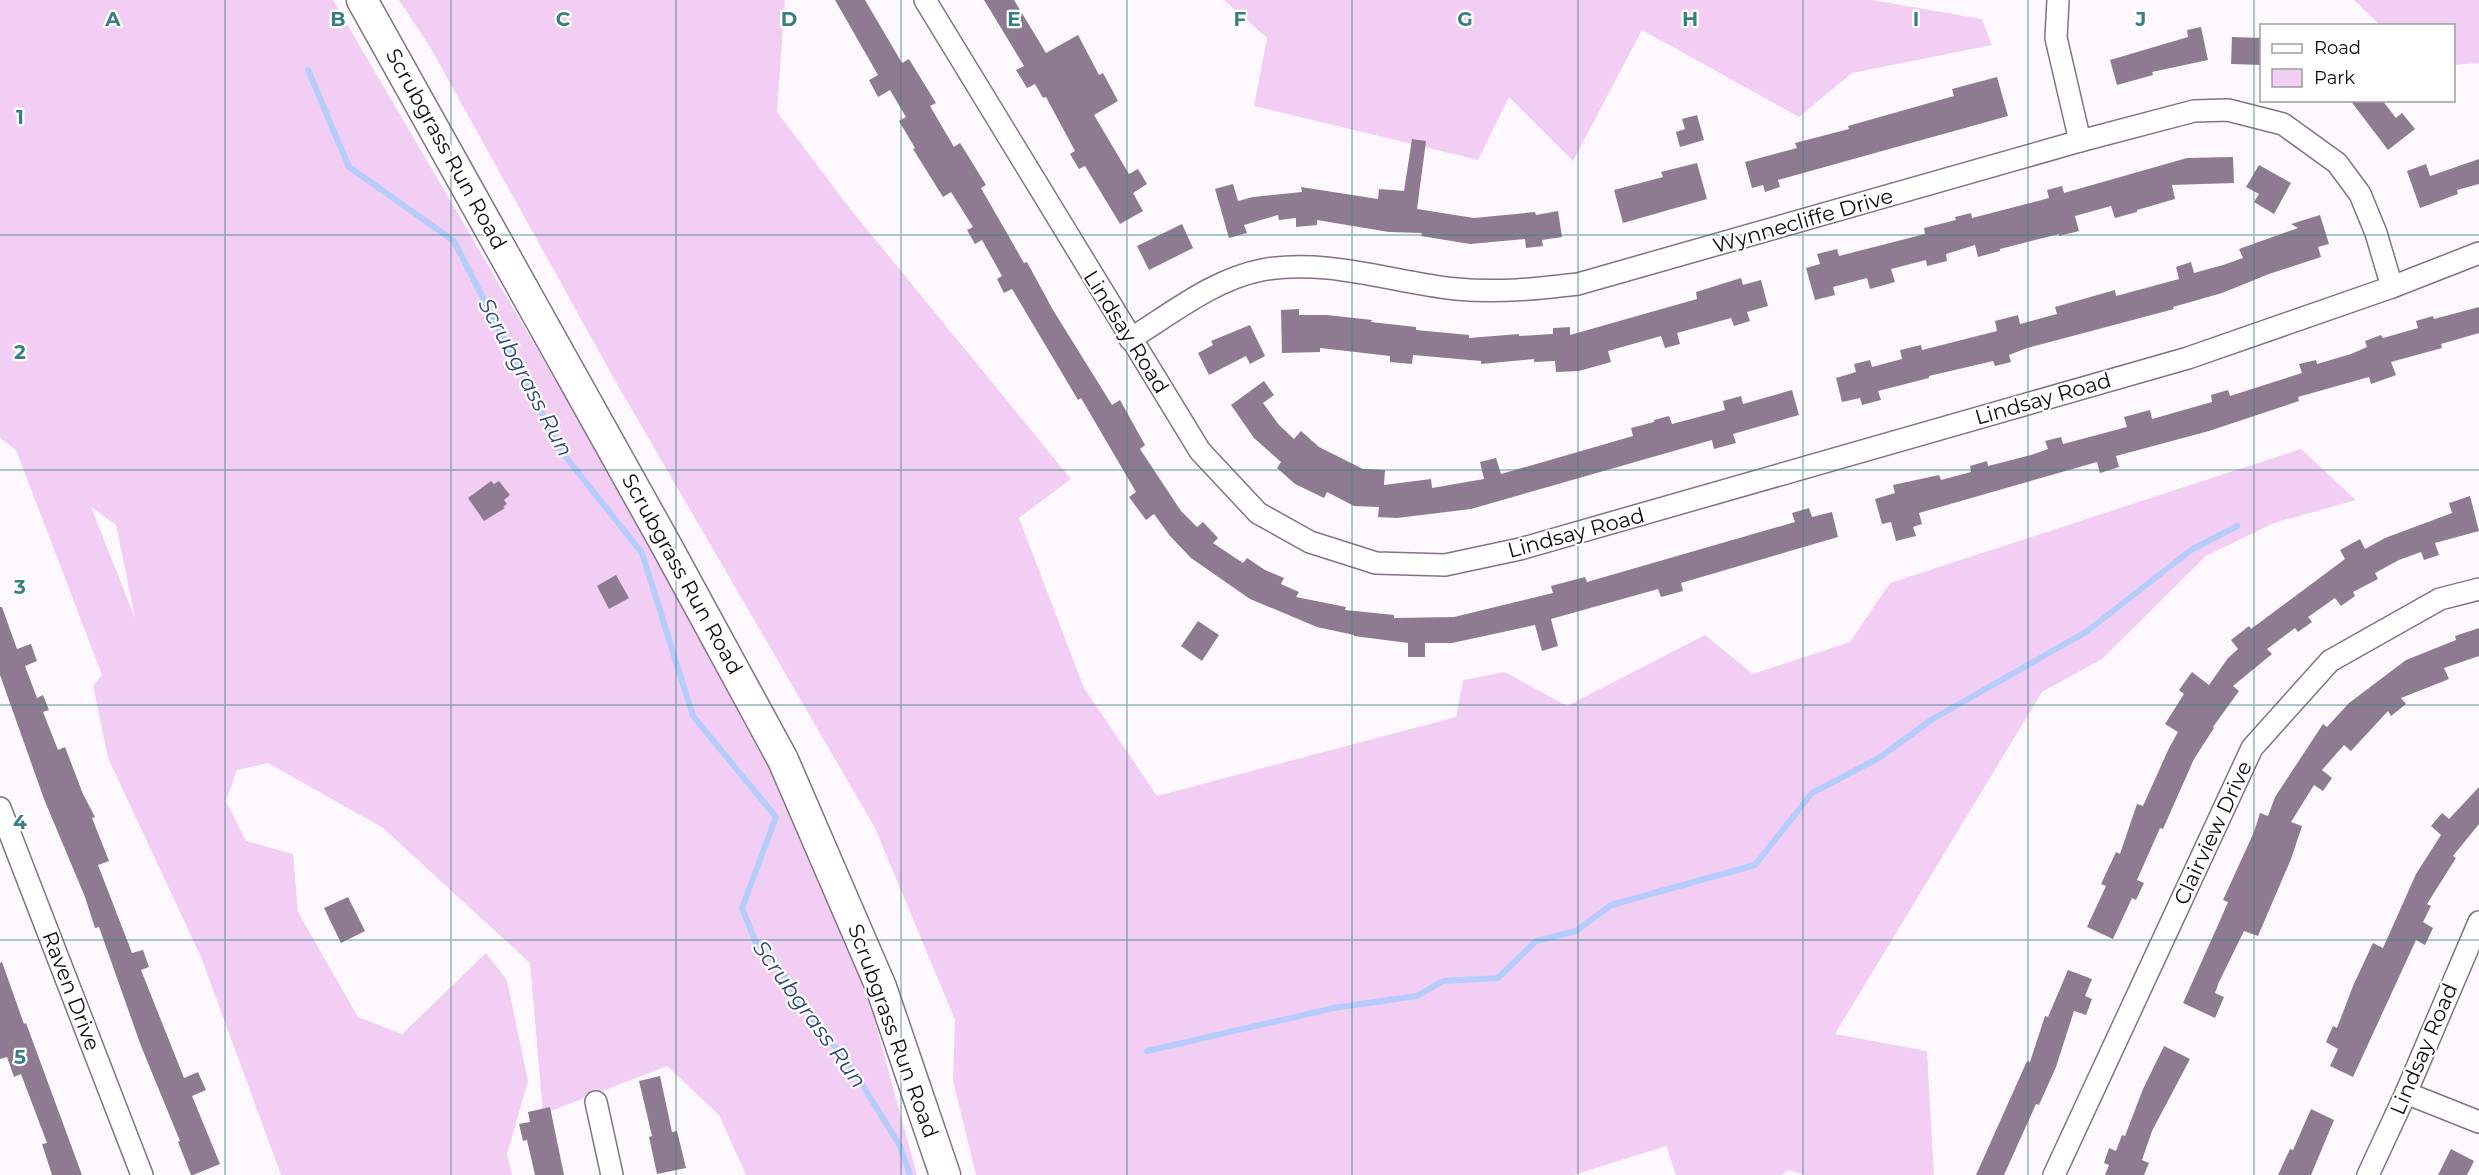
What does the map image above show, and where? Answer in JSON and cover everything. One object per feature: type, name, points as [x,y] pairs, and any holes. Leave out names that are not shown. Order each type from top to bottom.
[{"type":"street","name":"Scrubgrass Run Road","points":[[362,0],[665,543],[783,760],[881,987],[945,1175]]},
{"type":"street","name":"Lindsay Road","points":[[925,0],[1200,451],[1258,513],[1310,542],[1376,563],[1445,566],[1520,549],[2188,358],[2392,287],[2479,253]]},
{"type":"street","points":[[2058,0],[2056,38],[2080,141]]},
{"type":"street","name":"Wynnecliffe Drive","points":[[1130,339],[1223,282],[1261,270],[1306,266],[1455,288],[1509,292],[1578,284],[2080,141],[2194,111],[2228,110],[2283,124],[2337,163],[2360,194],[2376,233],[2392,287]]},
{"type":"street","name":"Clairview Drive","points":[[2054,1175],[2252,748],[2330,661],[2440,599],[2479,589]]},
{"type":"street","name":"Raven Drive","points":[[0,808],[142,1175]]},
{"type":"street","name":"Lindsay Road","points":[[2368,1175],[2406,1093],[2479,922]]},
{"type":"street","points":[[2406,1093],[2479,1122]]},
{"type":"street","points":[[596,1102],[612,1175]]},
{"type":"green space","points":[[0,0],[333,0],[699,626],[850,930],[917,1175],[746,1175],[719,1115],[667,1066],[543,1114],[530,963],[383,828],[268,763],[237,770],[226,801],[246,841],[293,854],[298,912],[358,1017],[402,1034],[486,953],[507,980],[528,1081],[507,1154],[512,1175],[281,1175],[201,957],[108,758],[93,686],[102,675],[16,450],[0,438]],"holes":[[[91,507],[116,525],[135,618]]]},
{"type":"green space","points":[[399,0],[785,0],[777,112],[848,206],[1071,479],[1019,518],[1084,688],[1157,796],[1456,717],[1463,680],[1505,672],[1567,706],[1705,635],[1753,674],[1850,642],[1890,583],[2301,449],[2356,500],[2274,523],[2206,556],[2102,659],[2042,692],[1835,1034],[1927,1051],[1934,1175],[1805,1175],[1789,1170],[1781,1175],[1676,1175],[1666,1146],[1574,1175],[976,1175],[953,1081],[955,1020],[875,828],[617,384],[430,47]]},
{"type":"green space","points":[[1224,0],[1872,0],[1982,19],[1992,45],[1852,73],[1799,117],[1642,30],[1573,161],[1509,97],[1478,160],[1254,106],[1267,38]]},
{"type":"green space","points":[[2354,0],[2479,0],[2479,63],[2455,65],[2455,24],[2379,24]]},
{"type":"building","points":[[835,0],[865,0],[902,63],[909,59],[936,103],[930,106],[954,147],[960,143],[970,159],[986,185],[981,188],[1024,263],[1027,262],[1053,310],[1112,405],[1120,400],[1145,445],[1140,449],[1181,511],[1197,527],[1203,522],[1218,538],[1213,543],[1243,563],[1247,558],[1265,570],[1284,578],[1281,584],[1299,592],[1296,597],[1346,607],[1345,610],[1394,615],[1394,618],[1454,617],[1553,593],[1551,586],[1585,577],[1587,582],[1795,522],[1792,513],[1809,508],[1812,517],[1832,512],[1838,537],[1681,583],[1683,591],[1661,597],[1658,589],[1551,619],[1558,646],[1542,651],[1535,625],[1452,643],[1425,643],[1425,657],[1408,657],[1408,643],[1354,636],[1317,627],[1250,599],[1191,558],[1170,536],[1154,514],[1146,520],[1129,497],[1136,492],[1081,398],[1078,400],[1012,289],[1004,293],[997,279],[1002,276],[982,240],[975,244],[967,230],[973,227],[951,192],[943,197],[913,149],[915,148],[899,121],[906,117],[890,90],[878,97],[869,80],[878,75]]},
{"type":"building","points":[[984,0],[1014,0],[1046,53],[1078,35],[1099,75],[1103,73],[1118,101],[1094,115],[1129,174],[1138,169],[1147,184],[1133,193],[1143,211],[1120,224],[1085,166],[1079,169],[1070,154],[1075,151],[1046,97],[1043,98],[1035,84],[1027,88],[1016,70],[1024,66]]},
{"type":"building","points":[[2201,27],[2208,60],[2152,72],[2153,75],[2117,85],[2110,60],[2188,37],[2187,30]]},
{"type":"building","points":[[2232,37],[2260,38],[2260,65],[2231,64]]},
{"type":"building","points":[[1997,77],[2008,116],[1778,180],[1780,187],[1765,192],[1763,185],[1752,188],[1745,162],[1797,148],[1795,143],[1849,129],[1848,126],[1954,96],[1952,89]]},
{"type":"building","points":[[2352,102],[2384,102],[2396,118],[2402,113],[2415,129],[2388,150]]},
{"type":"building","points":[[1697,115],[1704,140],[1680,147],[1676,132],[1685,129],[1682,119]]},
{"type":"building","points":[[1412,139],[1426,141],[1417,209],[1474,218],[1535,212],[1536,215],[1558,211],[1562,237],[1542,240],[1543,246],[1526,248],[1525,239],[1470,244],[1421,236],[1422,233],[1389,232],[1317,220],[1317,225],[1296,227],[1296,218],[1279,220],[1278,215],[1244,225],[1247,233],[1229,238],[1215,189],[1233,184],[1238,201],[1253,197],[1302,192],[1301,187],[1378,199],[1379,189],[1404,191]]},
{"type":"building","points":[[2233,157],[2234,183],[2172,185],[2175,199],[2137,210],[2137,212],[2115,218],[2111,206],[2075,216],[2079,231],[2000,249],[2000,251],[1978,257],[1975,245],[1946,254],[1947,261],[1927,266],[1926,260],[1891,269],[1895,282],[1870,289],[1867,278],[1833,287],[1835,295],[1815,300],[1806,268],[1820,264],[1817,254],[1837,249],[1839,256],[1925,234],[1924,228],[1956,220],[1955,217],[1971,213],[1972,218],[2049,198],[2047,190],[2062,186],[2064,193],[2187,158]]},
{"type":"building","points":[[2479,159],[2479,184],[2457,190],[2458,194],[2420,208],[2407,171],[2426,164],[2430,176]]},
{"type":"building","points":[[1697,163],[1707,199],[1623,223],[1614,190],[1663,177],[1661,172]]},
{"type":"building","points":[[2259,165],[2291,183],[2274,214],[2254,202],[2259,194],[2246,187]]},
{"type":"building","points":[[2320,215],[2329,244],[2318,247],[2321,257],[2222,293],[2173,307],[2174,309],[2027,348],[2009,355],[2011,362],[1995,366],[1993,361],[1929,376],[1929,378],[1878,391],[1881,400],[1862,405],[1860,398],[1842,402],[1836,378],[1856,372],[1854,364],[1870,360],[1872,367],[1902,359],[1900,350],[1921,345],[1922,350],[1997,331],[1995,321],[2018,315],[2020,324],[2057,314],[2055,307],[2115,290],[2116,296],[2179,279],[2176,267],[2191,262],[2194,273],[2223,265],[2243,258],[2239,249],[2298,228],[2291,224]]},
{"type":"building","points":[[1182,224],[1193,248],[1149,270],[1137,246]]},
{"type":"building","points":[[1741,278],[1743,285],[1761,280],[1768,306],[1747,312],[1750,321],[1734,326],[1731,318],[1677,333],[1680,344],[1665,348],[1661,336],[1608,351],[1611,362],[1579,371],[1556,372],[1555,361],[1534,362],[1534,359],[1481,364],[1481,361],[1413,355],[1412,364],[1390,362],[1390,356],[1320,348],[1320,352],[1282,353],[1281,310],[1299,309],[1299,315],[1327,315],[1372,320],[1371,322],[1416,327],[1416,330],[1469,335],[1469,338],[1553,334],[1553,328],[1570,327],[1570,335],[1697,299],[1696,292]]},
{"type":"building","points":[[2479,307],[2479,333],[2441,344],[2442,348],[2391,362],[2396,375],[2371,384],[2369,377],[2298,397],[2299,401],[2209,431],[2116,456],[2119,467],[2100,473],[2097,462],[1919,513],[1922,524],[1913,527],[1916,536],[1896,541],[1891,522],[1882,524],[1875,499],[1895,493],[1893,485],[1939,475],[1941,480],[1971,472],[1970,466],[1987,461],[1988,466],[2048,449],[2045,441],[2061,437],[2063,444],[2127,427],[2124,417],[2150,410],[2152,419],[2212,402],[2211,395],[2228,390],[2230,396],[2302,373],[2299,364],[2316,360],[2317,364],[2351,354],[2367,347],[2365,341],[2381,335],[2383,338],[2418,328],[2416,321],[2433,316],[2434,319]]},
{"type":"building","points":[[1250,325],[1265,356],[1250,364],[1246,356],[1209,375],[1198,353],[1213,345],[1211,341]]},
{"type":"building","points":[[1264,381],[1274,395],[1263,403],[1279,425],[1294,439],[1301,431],[1319,447],[1363,469],[1385,470],[1384,485],[1431,479],[1432,488],[1484,479],[1480,462],[1496,458],[1501,474],[1633,436],[1631,428],[1654,422],[1654,420],[1669,416],[1672,424],[1725,410],[1723,401],[1741,396],[1743,404],[1792,390],[1799,415],[1733,434],[1736,443],[1714,449],[1712,440],[1471,509],[1397,518],[1378,517],[1379,507],[1354,506],[1327,492],[1324,498],[1295,484],[1277,468],[1281,462],[1254,438],[1231,405]]},
{"type":"building","points":[[491,481],[494,484],[499,481],[510,495],[504,500],[507,504],[503,507],[505,508],[484,521],[468,498]]},
{"type":"building","points":[[2470,496],[2479,531],[2435,543],[2439,555],[2424,560],[2421,552],[2399,560],[2375,573],[2378,579],[2353,592],[2355,596],[2341,606],[2335,598],[2308,617],[2312,622],[2298,632],[2295,628],[2267,649],[2272,654],[2233,686],[2239,691],[2213,727],[2194,759],[2137,880],[2144,883],[2136,900],[2132,898],[2113,939],[2087,927],[2106,886],[2101,884],[2116,852],[2120,854],[2137,804],[2143,806],[2178,732],[2165,724],[2184,694],[2179,690],[2192,672],[2209,685],[2228,658],[2238,649],[2231,640],[2249,626],[2251,629],[2345,559],[2340,550],[2360,539],[2365,549],[2385,538],[2452,513],[2449,503]]},
{"type":"building","points":[[616,575],[629,598],[609,609],[597,586]]},
{"type":"building","points":[[0,607],[2,607],[17,649],[31,644],[37,661],[25,666],[37,698],[43,695],[49,710],[43,712],[58,750],[65,747],[83,794],[95,817],[92,818],[109,861],[98,865],[132,953],[143,950],[149,967],[141,970],[184,1078],[198,1072],[206,1090],[192,1096],[220,1164],[193,1175],[191,1175],[178,1142],[180,1141],[141,1046],[99,927],[95,928],[85,897],[44,799],[0,675]]},
{"type":"building","points":[[1198,621],[1219,635],[1202,661],[1181,646]]},
{"type":"building","points":[[2479,628],[2479,656],[2444,668],[2449,679],[2401,698],[2406,704],[2391,716],[2388,711],[2351,751],[2344,745],[2322,770],[2332,778],[2323,791],[2314,785],[2291,822],[2302,826],[2291,859],[2258,936],[2244,931],[2219,982],[2215,993],[2224,997],[2215,1018],[2183,1003],[2228,902],[2223,900],[2254,832],[2260,813],[2268,816],[2275,797],[2323,724],[2327,727],[2349,703],[2406,660],[2456,640],[2455,636]]},
{"type":"building","points":[[2479,787],[2479,824],[2453,856],[2456,858],[2427,904],[2431,906],[2423,922],[2433,928],[2425,945],[2416,940],[2353,1077],[2330,1066],[2338,1049],[2326,1042],[2333,1026],[2337,1028],[2373,943],[2383,948],[2416,874],[2441,835],[2431,826],[2442,813],[2449,819]]},
{"type":"building","points":[[348,897],[365,931],[341,943],[324,908]]},
{"type":"building","points":[[2,962],[82,1175],[52,1175],[42,1144],[47,1143],[21,1074],[14,1077],[7,1057],[0,1059],[0,963]]},
{"type":"building","points":[[2068,970],[2092,979],[2085,996],[2092,999],[2086,1015],[2074,1011],[2056,1067],[2039,1105],[2036,1104],[2004,1175],[1976,1175],[2027,1061],[2030,1062],[2045,1016],[2048,1017]]},
{"type":"building","points":[[2164,1046],[2190,1059],[2152,1131],[2142,1160],[2149,1163],[2144,1175],[2105,1175],[2109,1165],[2104,1163],[2109,1148],[2116,1151],[2122,1135],[2125,1136],[2143,1089]]},
{"type":"building","points":[[660,1076],[672,1132],[677,1131],[686,1168],[657,1174],[649,1137],[652,1136],[639,1081]]},
{"type":"building","points":[[550,1107],[564,1175],[535,1175],[527,1140],[523,1141],[519,1124],[530,1122],[528,1112]]},
{"type":"building","points":[[2311,1109],[2334,1120],[2311,1175],[2278,1175],[2290,1149],[2293,1150]]},
{"type":"building","points":[[2451,1149],[2474,1161],[2467,1175],[2438,1175]]},
{"type":"waterway","name":"Scrubgrass Run","points":[[308,70],[349,167],[454,241],[561,451],[642,553],[693,716],[776,817],[742,908],[756,943],[779,966],[801,1004],[852,1068],[900,1146],[910,1175]]},
{"type":"waterway","points":[[1147,1051],[1334,1008],[1417,996],[1443,981],[1498,978],[1536,941],[1576,931],[1611,905],[1755,865],[1812,793],[1879,758],[1931,720],[2086,632],[2191,550],[2237,526]]}]
